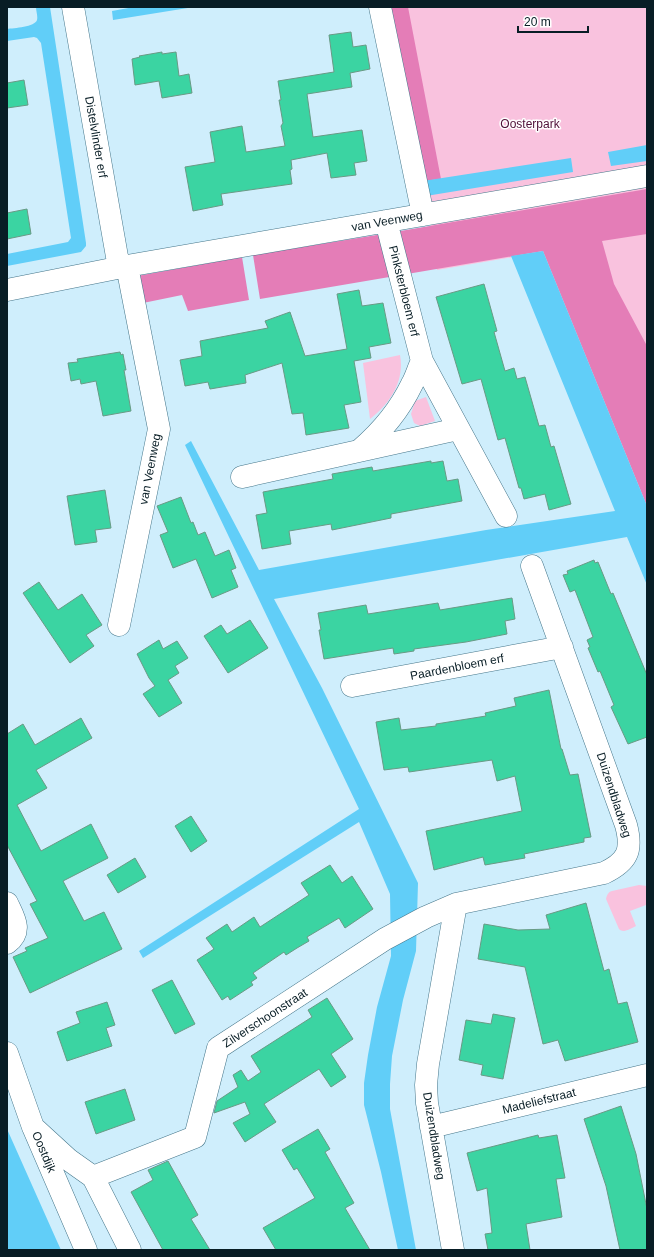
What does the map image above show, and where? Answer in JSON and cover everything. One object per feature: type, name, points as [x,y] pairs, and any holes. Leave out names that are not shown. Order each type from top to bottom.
[{"type":"street","name":"Distelvlinder erf","points":[[73,7],[123,267]]},
{"type":"street","points":[[380,7],[422,215]]},
{"type":"street","name":"van Veenweg","points":[[7,290],[123,267],[647,176]]},
{"type":"street","name":"Pinksterbloem erf","points":[[386,221],[422,361],[506,516]]},
{"type":"street","name":"van Veenweg","points":[[119,625],[159,429],[123,267]]},
{"type":"street","points":[[360,450],[377,435],[398,408],[412,385],[422,361]]},
{"type":"street","points":[[242,477],[458,429]]},
{"type":"street","name":"Duizendbladweg","points":[[426,917],[456,904],[604,873],[615,868],[623,860],[629,848],[629,837],[626,825],[532,566]]},
{"type":"street","name":"Paardenbloem erf","points":[[352,686],[562,647]]},
{"type":"street","points":[[7,904],[16,920],[16,927],[11,940],[7,943]]},
{"type":"street","name":"Duizendbladweg","points":[[454,1250],[431,1127],[426,1085],[428,1064],[456,904]]},
{"type":"street","name":"Zilverschoonstraat","points":[[93,1177],[195,1137],[218,1048],[385,939],[426,917]]},
{"type":"street","name":"Oostdijk","points":[[7,1053],[33,1127],[86,1250]]},
{"type":"street","name":"Madeliefstraat","points":[[431,1127],[647,1076]]},
{"type":"street","points":[[33,1127],[69,1160],[93,1177],[130,1250]]},
{"type":"green space","name":"Oosterpark","points":[[387,7],[647,7],[647,506],[543,252],[437,270],[427,201]]},
{"type":"green space","points":[[400,355],[401,365],[398,383],[390,399],[370,419],[363,363]]},
{"type":"green space","points":[[426,397],[435,421],[420,426],[414,423],[411,414],[415,401]]},
{"type":"green space","points":[[639,885],[647,886],[647,908],[646,905],[630,911],[636,926],[623,931],[619,929],[606,899],[607,895],[612,891]]},
{"type":"shaded area","points":[[387,7],[408,7],[441,179],[423,181]]},
{"type":"shaded area","points":[[647,189],[647,234],[602,241],[614,284],[647,346],[647,506],[543,251],[260,299],[253,255]]},
{"type":"shaded area","points":[[242,257],[249,300],[188,311],[182,295],[143,303],[137,276]]},
{"type":"water","points":[[36,7],[50,7],[86,246],[81,252],[7,266],[7,254],[68,242],[71,238],[41,43],[34,37],[7,41],[7,29],[24,27],[37,20]]},
{"type":"water","points":[[134,7],[194,7],[113,20],[112,11]]},
{"type":"water","points":[[647,145],[647,161],[611,166],[608,152]]},
{"type":"water","points":[[571,158],[573,172],[426,196],[423,181]]},
{"type":"water","points":[[543,251],[647,506],[647,585],[627,537],[274,599],[322,688],[418,883],[416,951],[403,1000],[392,1056],[390,1084],[390,1109],[416,1250],[398,1250],[381,1172],[364,1105],[364,1083],[368,1055],[377,1007],[391,956],[390,894],[359,822],[143,958],[139,951],[359,809],[185,445],[191,441],[259,570],[486,530],[615,511],[511,256]]},
{"type":"water","points":[[7,1129],[56,1239],[61,1250],[7,1250]]},
{"type":"building","points":[[351,32],[353,47],[366,45],[370,69],[350,73],[352,87],[307,94],[313,137],[362,130],[367,161],[354,163],[356,175],[331,178],[327,153],[291,160],[292,169],[290,170],[292,184],[221,194],[223,205],[193,211],[185,167],[215,162],[210,132],[242,126],[246,152],[285,146],[281,126],[283,123],[279,100],[281,100],[278,81],[334,72],[329,35]]},
{"type":"building","points":[[162,52],[162,54],[176,52],[179,76],[189,74],[192,93],[162,98],[159,81],[135,85],[132,59],[140,57],[139,56]]},
{"type":"building","points":[[24,80],[28,105],[7,108],[7,83]]},
{"type":"building","points":[[27,209],[31,234],[7,239],[7,213]]},
{"type":"building","points":[[484,284],[497,331],[494,332],[505,371],[514,368],[517,379],[525,377],[539,426],[545,425],[551,447],[554,446],[571,504],[549,510],[545,494],[524,499],[521,488],[519,488],[505,438],[498,440],[481,379],[462,384],[436,297]]},
{"type":"building","points":[[359,290],[362,306],[383,303],[391,343],[369,347],[371,358],[354,361],[361,402],[344,405],[349,428],[306,435],[303,413],[292,414],[282,363],[245,375],[246,383],[210,389],[208,382],[185,386],[180,360],[202,356],[200,341],[268,328],[265,321],[290,312],[305,356],[347,349],[337,294]]},
{"type":"building","points":[[120,352],[121,355],[123,354],[126,370],[124,370],[131,411],[103,416],[96,381],[81,384],[80,379],[71,381],[68,363],[78,362],[77,359]]},
{"type":"building","points":[[431,461],[431,463],[443,461],[447,481],[458,479],[462,501],[391,514],[391,518],[332,530],[331,524],[289,531],[291,544],[262,549],[256,515],[267,513],[263,492],[333,479],[332,474],[372,467],[373,471]]},
{"type":"building","points":[[105,490],[111,528],[95,530],[97,542],[75,545],[67,496]]},
{"type":"building","points":[[181,497],[191,523],[193,522],[198,535],[205,532],[215,556],[229,550],[236,568],[231,570],[238,587],[212,598],[196,559],[173,568],[160,535],[168,532],[157,506]]},
{"type":"building","points":[[594,560],[595,563],[598,562],[611,594],[613,593],[647,675],[647,737],[628,744],[611,707],[614,705],[600,671],[598,672],[588,648],[590,647],[587,640],[593,637],[575,590],[570,592],[563,575],[568,574],[567,571]]},
{"type":"building","points":[[39,582],[58,610],[82,594],[102,625],[86,635],[94,646],[70,663],[23,593]]},
{"type":"building","points":[[512,598],[515,619],[505,621],[507,634],[466,642],[414,649],[414,651],[394,654],[393,648],[324,659],[319,630],[321,630],[318,613],[366,605],[368,614],[438,603],[440,610]]},
{"type":"building","points":[[250,620],[268,648],[228,673],[204,636],[221,625],[227,634]]},
{"type":"building","points":[[159,640],[163,649],[177,641],[188,658],[175,666],[179,673],[168,680],[182,703],[159,717],[143,694],[155,686],[149,678],[137,654]]},
{"type":"building","points":[[549,690],[561,749],[570,775],[578,774],[591,837],[584,838],[584,842],[524,854],[525,858],[485,865],[483,857],[434,870],[426,831],[522,811],[515,776],[497,781],[492,760],[409,772],[408,767],[384,770],[376,722],[399,718],[401,730],[436,726],[436,724],[486,716],[485,713],[516,706],[514,698]]},
{"type":"building","points":[[81,718],[92,738],[36,770],[47,788],[17,805],[41,851],[91,824],[108,858],[63,881],[84,921],[104,912],[122,949],[30,993],[13,957],[27,951],[25,948],[48,938],[30,904],[37,901],[7,845],[7,734],[23,724],[35,745]]},
{"type":"building","points":[[191,816],[207,841],[191,852],[175,826]]},
{"type":"building","points":[[135,858],[146,877],[118,893],[107,875]]},
{"type":"building","points":[[330,865],[342,883],[352,876],[373,909],[345,928],[339,918],[307,937],[309,941],[286,955],[284,952],[253,973],[257,978],[251,982],[253,985],[230,1000],[228,996],[222,1000],[197,960],[214,949],[206,938],[227,924],[232,932],[254,917],[260,927],[309,895],[301,883]]},
{"type":"building","points":[[586,903],[604,971],[609,969],[618,1004],[627,1002],[638,1042],[565,1061],[558,1040],[543,1044],[525,967],[478,959],[484,924],[518,930],[550,929],[546,915]]},
{"type":"building","points":[[172,980],[195,1024],[175,1034],[152,990]]},
{"type":"building","points":[[327,998],[353,1039],[331,1054],[346,1077],[331,1087],[319,1069],[264,1104],[276,1122],[245,1142],[233,1123],[250,1114],[245,1102],[214,1113],[217,1101],[238,1087],[233,1075],[241,1070],[248,1081],[261,1072],[251,1056],[312,1017],[308,1010]]},
{"type":"building","points":[[107,1002],[115,1025],[106,1028],[112,1046],[67,1061],[57,1032],[80,1023],[76,1012]]},
{"type":"building","points":[[493,1014],[515,1018],[503,1079],[481,1075],[483,1065],[459,1060],[466,1020],[491,1024]]},
{"type":"building","points":[[125,1089],[135,1120],[96,1134],[85,1102]]},
{"type":"building","points":[[621,1106],[636,1154],[647,1209],[647,1250],[620,1250],[606,1186],[584,1119]]},
{"type":"building","points":[[318,1129],[330,1149],[325,1152],[354,1203],[345,1208],[370,1250],[276,1250],[263,1228],[315,1198],[297,1168],[294,1170],[282,1150]]},
{"type":"building","points":[[538,1135],[539,1138],[557,1135],[565,1178],[556,1179],[562,1217],[526,1224],[530,1250],[488,1250],[485,1234],[492,1233],[487,1188],[477,1191],[467,1153]]},
{"type":"building","points":[[168,1161],[198,1215],[191,1219],[210,1250],[163,1250],[131,1192],[153,1180],[148,1170]]}]
